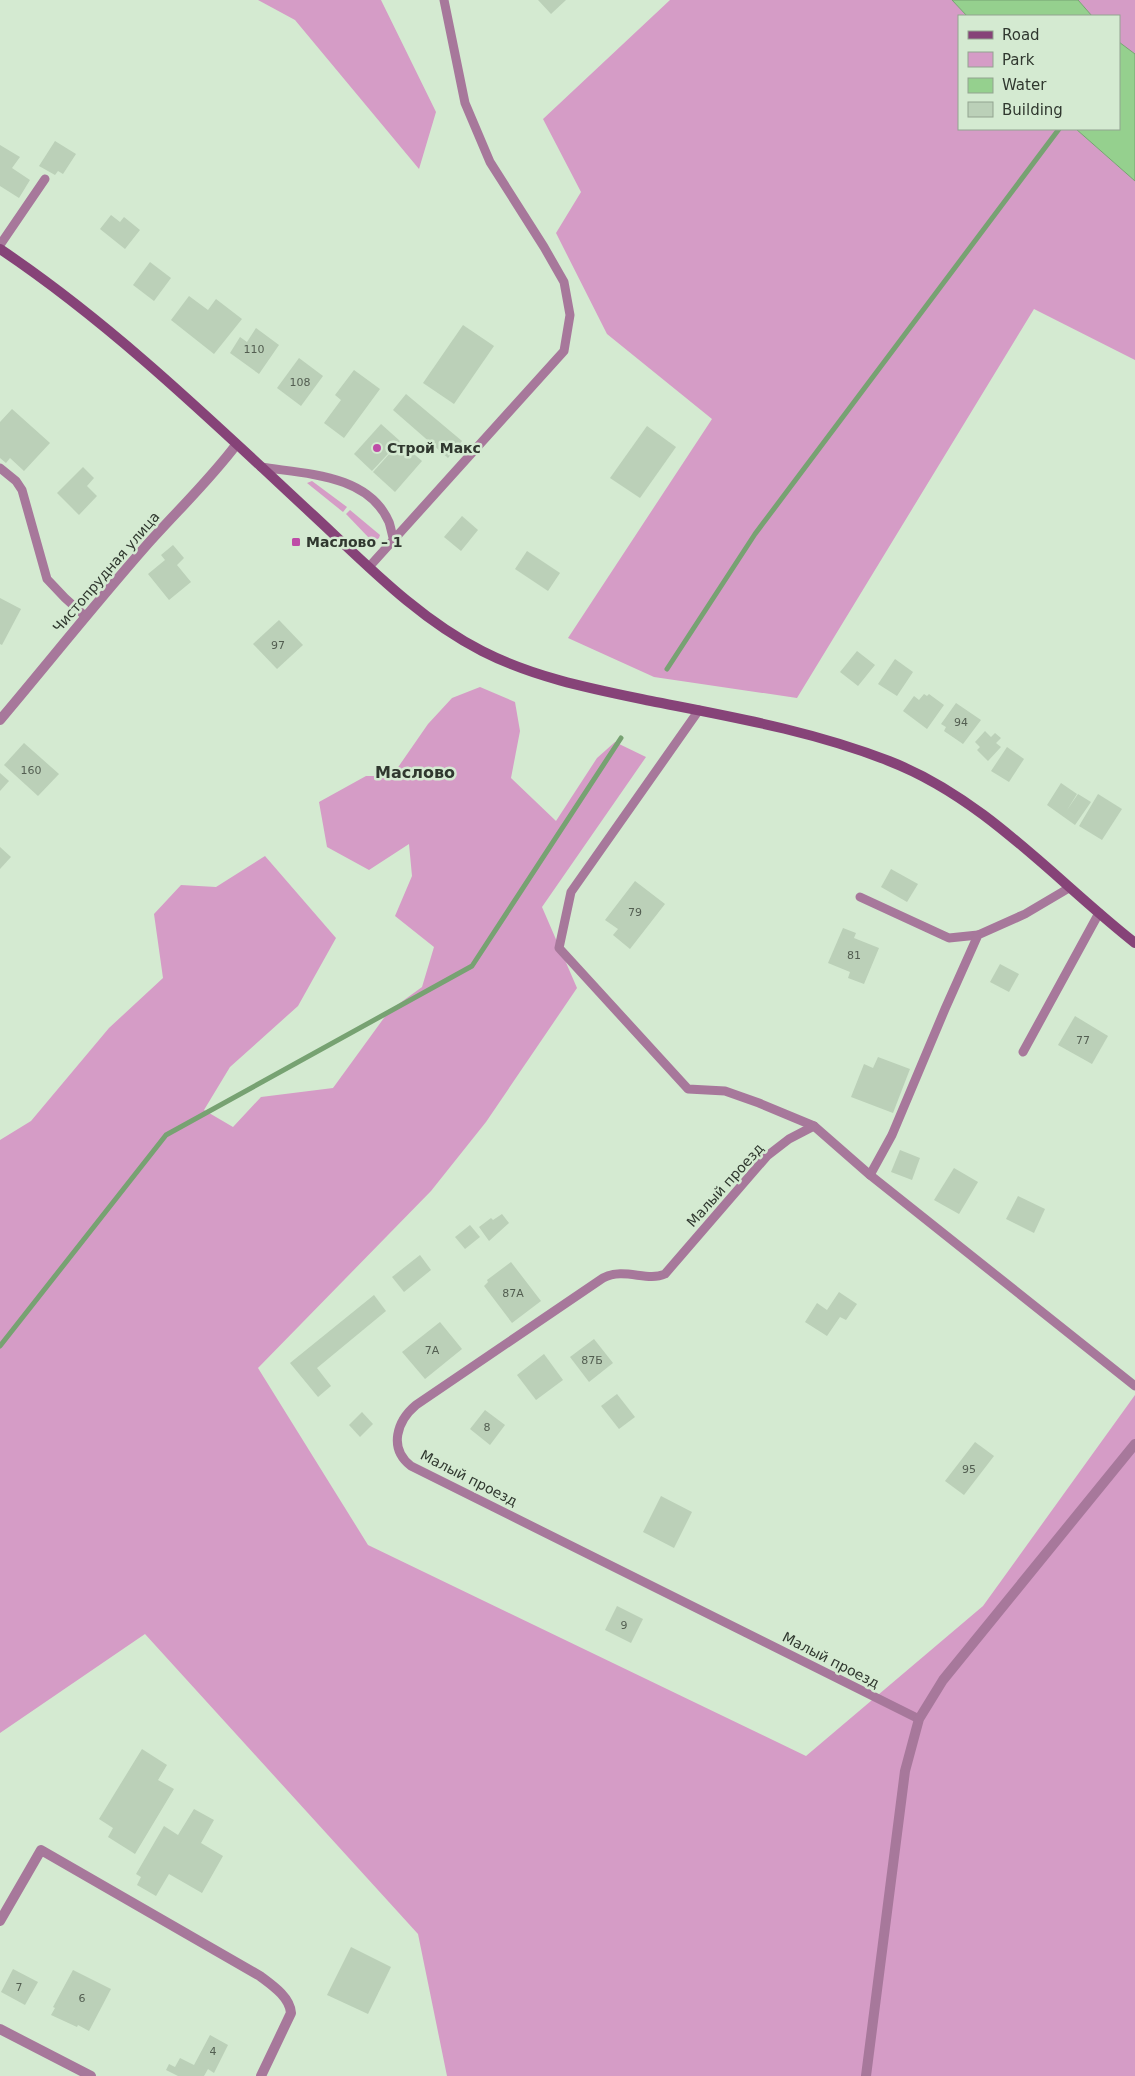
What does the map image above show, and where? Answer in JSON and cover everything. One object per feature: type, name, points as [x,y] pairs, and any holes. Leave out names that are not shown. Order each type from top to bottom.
[{"type":"main road","points":[[0,249],[91,315],[261,467],[369,567],[434,623],[480,650],[527,672],[592,689],[788,728],[892,762],[968,803],[1135,943]]},
{"type":"street","name":"Чистопрудная улица","points":[[0,720],[85,616],[151,540],[215,472],[236,445]]},
{"type":"street","points":[[866,2076],[902,1790],[918,1719],[943,1680],[1135,1444]]},
{"type":"street","points":[[0,1921],[40,1850],[260,1976],[289,2003],[291,2013],[261,2076]]},
{"type":"street","points":[[0,2029],[90,2076]]},
{"type":"lane","points":[[369,567],[564,351],[570,316],[564,282],[490,162],[464,103],[444,0]]},
{"type":"lane","points":[[0,245],[45,179]]},
{"type":"lane","points":[[261,467],[320,476],[351,485],[371,498],[380,508],[389,523],[394,541]]},
{"type":"lane","points":[[0,468],[16,481],[22,490],[48,579],[85,616]]},
{"type":"lane","points":[[699,710],[571,892],[560,948],[688,1089],[725,1091],[814,1126],[870,1175],[1135,1386]]},
{"type":"lane","points":[[860,897],[945,937],[952,938],[978,935],[1025,914],[1069,888]]},
{"type":"lane","points":[[1023,1052],[1099,913]]},
{"type":"lane","points":[[870,1175],[892,1136],[944,1009],[978,935]]},
{"type":"lane","name":"Малый проезд","points":[[814,1126],[789,1139],[767,1156],[665,1274],[655,1276],[622,1273],[603,1278],[416,1405],[402,1419],[398,1431],[398,1446],[403,1457],[411,1466],[918,1719]]},
{"type":"green space","points":[[258,0],[381,0],[436,112],[419,169],[295,20]]},
{"type":"green space","points":[[670,0],[952,0],[966,15],[958,15],[958,130],[1077,130],[1135,181],[1135,360],[1034,309],[797,698],[654,677],[568,638],[712,419],[607,334],[556,233],[581,192],[543,119]]},
{"type":"green space","points":[[1078,0],[1135,0],[1135,54],[1120,43],[1120,15],[1091,15]]},
{"type":"green space","points":[[312,481],[347,507],[343,512],[307,483]]},
{"type":"green space","points":[[350,510],[380,535],[379,538],[376,540],[370,539],[346,514]]},
{"type":"green space","points":[[480,687],[515,702],[520,731],[511,778],[556,821],[597,758],[615,742],[646,757],[542,907],[577,988],[486,1122],[431,1191],[258,1368],[368,1545],[806,1756],[983,1606],[1135,1395],[1135,2076],[447,2076],[418,1934],[145,1634],[0,1733],[0,1140],[31,1121],[109,1028],[163,978],[154,914],[181,885],[216,887],[265,856],[336,938],[298,1006],[230,1067],[204,1110],[233,1127],[261,1097],[333,1088],[389,1011],[422,987],[434,947],[395,916],[412,876],[409,844],[369,870],[327,847],[319,802],[366,776],[392,776],[428,724],[452,698]]},
{"type":"water","points":[[952,0],[1078,0],[1091,15],[966,15]]},
{"type":"water","points":[[1120,43],[1135,54],[1135,181],[1077,130],[1120,130]]},
{"type":"building","points":[[538,0],[566,0],[551,14]]},
{"type":"building","points":[[55,141],[76,154],[63,174],[58,171],[55,175],[39,166]]},
{"type":"building","points":[[0,145],[20,157],[12,168],[30,180],[19,198],[0,186]]},
{"type":"building","points":[[111,215],[120,222],[124,217],[140,230],[125,249],[100,229]]},
{"type":"building","points":[[150,262],[171,278],[154,301],[133,285]]},
{"type":"building","points":[[189,296],[208,310],[216,299],[242,319],[214,354],[171,320]]},
{"type":"building","points":[[463,325],[494,346],[454,404],[423,383]]},
{"type":"building","points":[[256,328],[279,345],[259,374],[230,353],[240,337],[247,342]]},
{"type":"building","points":[[299,358],[323,376],[301,406],[277,388]]},
{"type":"building","points":[[354,370],[380,389],[344,438],[324,423],[341,400],[335,395]]},
{"type":"building","points":[[406,394],[462,441],[448,458],[393,410]]},
{"type":"building","points":[[12,409],[50,443],[24,471],[10,458],[6,463],[0,458],[0,422]]},
{"type":"building","name":"Строй Макс","points":[[381,424],[400,441],[372,471],[354,454]]},
{"type":"building","points":[[647,426],[676,447],[640,498],[610,478]]},
{"type":"building","name":"Строй Макс","points":[[400,442],[422,461],[395,492],[373,472]]},
{"type":"building","points":[[83,467],[94,478],[87,486],[97,496],[79,515],[57,493]]},
{"type":"building","points":[[462,516],[478,530],[461,551],[444,537]]},
{"type":"building","points":[[173,545],[184,558],[177,565],[191,582],[169,600],[148,574],[165,560],[161,555]]},
{"type":"building","points":[[527,551],[560,573],[548,591],[515,569]]},
{"type":"building","points":[[0,598],[21,609],[2,645],[0,644]]},
{"type":"building","points":[[279,620],[303,645],[277,669],[253,644]]},
{"type":"building","points":[[857,651],[875,665],[858,686],[840,672]]},
{"type":"building","points":[[895,659],[913,672],[897,696],[878,684]]},
{"type":"building","points":[[924,694],[927,696],[929,694],[944,705],[927,729],[903,711],[914,696],[919,700]]},
{"type":"building","points":[[956,703],[981,720],[963,744],[944,731],[946,727],[941,724]]},
{"type":"building","points":[[985,731],[991,737],[995,733],[1001,738],[996,743],[1001,747],[988,761],[977,750],[980,747],[975,742]]},
{"type":"building","points":[[24,743],[59,774],[38,796],[4,765]]},
{"type":"building","points":[[1007,747],[1024,759],[1009,782],[991,771]]},
{"type":"building","points":[[0,773],[9,781],[0,791]]},
{"type":"building","points":[[1061,783],[1077,794],[1067,810],[1078,794],[1091,802],[1075,825],[1047,805]]},
{"type":"building","points":[[1098,794],[1122,809],[1102,840],[1079,826]]},
{"type":"building","points":[[0,847],[11,857],[0,869]]},
{"type":"building","points":[[891,869],[918,884],[907,902],[881,887]]},
{"type":"building","points":[[635,881],[665,904],[630,949],[613,935],[618,929],[605,920]]},
{"type":"building","points":[[843,928],[856,933],[854,938],[879,948],[864,984],[848,978],[850,972],[828,963]]},
{"type":"building","points":[[1000,964],[1019,974],[1009,992],[990,982]]},
{"type":"building","points":[[1075,1016],[1108,1036],[1092,1064],[1058,1045]]},
{"type":"building","points":[[878,1057],[910,1069],[893,1113],[851,1097],[864,1064],[873,1068]]},
{"type":"building","points":[[900,1150],[920,1158],[912,1180],[891,1172]]},
{"type":"building","points":[[954,1168],[978,1182],[959,1214],[934,1200]]},
{"type":"building","points":[[1018,1196],[1045,1209],[1034,1233],[1006,1219]]},
{"type":"building","points":[[502,1214],[509,1223],[489,1241],[479,1227],[491,1218],[493,1220]]},
{"type":"building","points":[[470,1225],[480,1237],[465,1249],[455,1237]]},
{"type":"building","points":[[420,1255],[431,1270],[404,1292],[392,1277]]},
{"type":"building","points":[[511,1262],[541,1301],[512,1323],[484,1286],[488,1282],[487,1280]]},
{"type":"building","points":[[839,1292],[857,1304],[846,1320],[840,1317],[827,1336],[805,1322],[817,1303],[827,1310]]},
{"type":"building","points":[[374,1295],[386,1311],[317,1368],[331,1386],[318,1397],[290,1363]]},
{"type":"building","points":[[440,1322],[462,1349],[425,1379],[402,1352]]},
{"type":"building","points":[[594,1339],[613,1363],[589,1382],[570,1357]]},
{"type":"building","points":[[544,1354],[563,1380],[536,1400],[517,1375]]},
{"type":"building","points":[[617,1394],[635,1417],[619,1429],[601,1406]]},
{"type":"building","points":[[485,1410],[505,1425],[490,1445],[470,1429]]},
{"type":"building","points":[[362,1412],[373,1424],[360,1437],[349,1425]]},
{"type":"building","points":[[975,1442],[994,1456],[964,1495],[945,1481]]},
{"type":"building","points":[[661,1496],[692,1512],[674,1548],[643,1532]]},
{"type":"building","points":[[617,1606],[643,1619],[631,1643],[605,1630]]},
{"type":"building","points":[[142,1749],[167,1765],[158,1780],[174,1789],[135,1854],[108,1837],[113,1828],[99,1819]]},
{"type":"building","points":[[194,1809],[214,1820],[201,1843],[223,1856],[202,1893],[169,1874],[156,1896],[137,1885],[141,1877],[136,1874],[164,1826],[178,1835]]},
{"type":"building","points":[[351,1947],[391,1967],[368,2014],[327,1995]]},
{"type":"building","points":[[13,1969],[38,1982],[25,2005],[1,1992]]},
{"type":"building","points":[[73,1970],[111,1989],[89,2031],[51,2015],[55,2008],[53,2007]]},
{"type":"building","points":[[210,2035],[228,2045],[214,2073],[208,2069],[204,2076],[178,2076],[166,2070],[169,2064],[175,2067],[180,2058],[194,2065]]},
{"type":"waterway","points":[[667,669],[755,534],[1058,130]]},
{"type":"waterway","points":[[0,1346],[166,1135],[472,966],[621,738]]},
{"type":"place","name":"Строй Макс","points":[[377,448]]},
{"type":"place","name":"Маслово – 1","points":[[296,542]]},
{"type":"district","name":"Маслово","points":[[415,772]]}]
